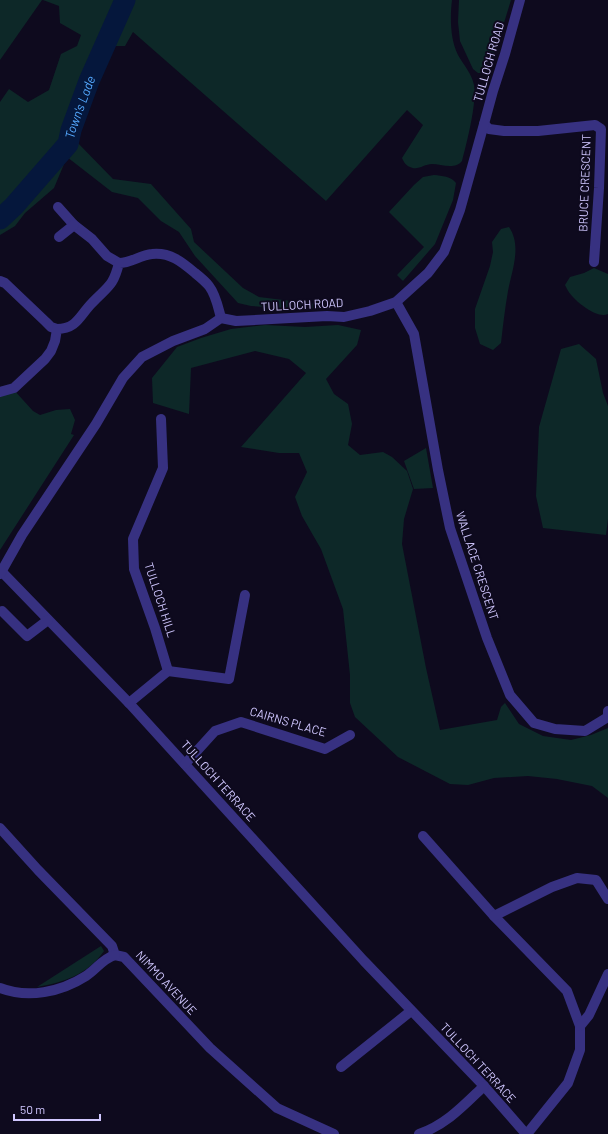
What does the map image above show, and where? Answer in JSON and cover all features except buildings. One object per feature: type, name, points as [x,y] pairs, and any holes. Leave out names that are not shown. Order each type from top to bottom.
[{"type":"street","name":"TULLOCH ROAD","points":[[221,318],[236,321],[327,316],[344,317],[370,312],[396,302],[428,274],[444,252],[460,210],[520,0]]},
{"type":"street","name":"BRUCE CRESCENT","points":[[484,124],[489,129],[504,131],[538,131],[594,125],[601,129],[594,262]]},
{"type":"street","points":[[1,573],[22,535],[96,424],[123,378],[142,357],[173,341],[205,329],[221,318],[218,305],[209,286],[178,259],[166,254],[154,253],[142,256],[130,262],[120,263],[107,256],[92,239],[74,225],[58,207]]},
{"type":"street","points":[[59,237],[74,225]]},
{"type":"street","points":[[0,281],[5,283],[51,327],[64,329],[79,320],[92,303],[111,285],[120,263]]},
{"type":"street","name":"WALLACE CRESCENT","points":[[396,302],[414,334],[438,470],[450,528],[487,638],[510,695],[534,723],[555,729],[585,732],[608,717],[608,711]]},
{"type":"street","points":[[0,392],[14,388],[45,359],[51,351],[55,341],[57,329]]},
{"type":"street","name":"TULLOCH HILL","points":[[161,419],[163,468],[133,539],[134,569],[155,628],[168,671]]},
{"type":"street","name":"TULLOCH TERRACE","points":[[1,573],[129,703],[364,961],[484,1086],[526,1134]]},
{"type":"street","points":[[129,703],[168,671],[229,679],[246,595]]},
{"type":"street","points":[[2,611],[27,636],[48,620]]},
{"type":"street","name":"CAIRNS PLACE","points":[[185,764],[215,731],[241,722],[325,749],[350,735]]},
{"type":"street","name":"NIMMO AVENUE","points":[[0,828],[112,946],[115,955],[124,957],[210,1048],[277,1108],[334,1134]]},
{"type":"street","points":[[423,836],[494,916],[567,991],[580,1026],[580,1050],[568,1083],[526,1134]]},
{"type":"street","points":[[494,916],[552,887],[577,878],[596,880],[608,899]]},
{"type":"street","points":[[0,988],[8,991],[32,994],[63,988],[86,976],[107,958],[115,955]]},
{"type":"street","points":[[580,1026],[589,1015],[608,974]]},
{"type":"street","points":[[341,1067],[411,1011]]},
{"type":"street","points":[[424,1133],[441,1124],[458,1112],[484,1086]]},
{"type":"green space","points":[[0,0],[42,0],[0,60]]},
{"type":"green space","points":[[43,0],[452,0],[451,21],[453,42],[458,55],[471,77],[475,93],[471,123],[462,161],[459,164],[452,166],[429,164],[418,168],[410,167],[406,164],[402,158],[423,125],[407,110],[326,201],[133,32],[125,46],[112,46],[74,139],[113,179],[151,184],[191,229],[194,242],[243,288],[259,297],[324,305],[323,308],[295,309],[251,306],[238,303],[195,256],[179,232],[161,221],[138,198],[112,192],[67,157],[54,188],[25,213],[15,226],[0,235],[0,102],[9,89],[28,102],[49,90],[61,54],[77,46],[81,35],[60,23],[59,6]]},
{"type":"green space","points":[[459,0],[511,0],[496,49],[485,73],[478,73],[473,69],[460,41],[458,22]]},
{"type":"green space","points":[[434,175],[449,178],[456,183],[453,200],[435,244],[403,281],[397,275],[424,247],[389,212],[423,177]]},
{"type":"green space","points":[[509,227],[515,242],[514,267],[507,297],[501,343],[493,350],[480,344],[475,328],[475,309],[490,266],[493,252],[492,242],[501,229]]},
{"type":"green space","points":[[594,268],[608,274],[608,314],[604,315],[594,313],[584,307],[571,295],[565,285],[570,277]]},
{"type":"green space","points":[[265,325],[305,327],[338,325],[361,330],[357,345],[326,379],[334,394],[348,404],[352,424],[348,445],[360,455],[383,452],[392,457],[407,471],[413,489],[404,519],[402,544],[426,668],[440,730],[497,720],[501,707],[505,703],[519,724],[543,736],[571,740],[591,735],[608,728],[608,798],[592,786],[557,779],[528,776],[494,778],[468,785],[450,784],[398,757],[355,717],[350,703],[350,675],[343,609],[321,549],[302,516],[295,497],[307,472],[299,453],[279,453],[241,447],[306,373],[289,359],[255,351],[191,368],[189,414],[153,403],[152,378],[177,347],[231,329]]},
{"type":"green space","points":[[579,344],[596,359],[603,393],[608,406],[608,519],[606,535],[543,528],[536,496],[539,427],[561,349]]},
{"type":"green space","points":[[13,389],[33,411],[40,415],[56,410],[70,409],[75,420],[71,434],[74,435],[0,550],[0,394]]},
{"type":"green space","points":[[426,448],[433,488],[414,489],[404,461]]},
{"type":"green space","points":[[101,946],[104,951],[82,972],[66,980],[37,987]]},
{"type":"waterway","name":"Town's Lade","points":[[0,219],[14,206],[68,144],[71,130],[89,81],[125,0]]}]
